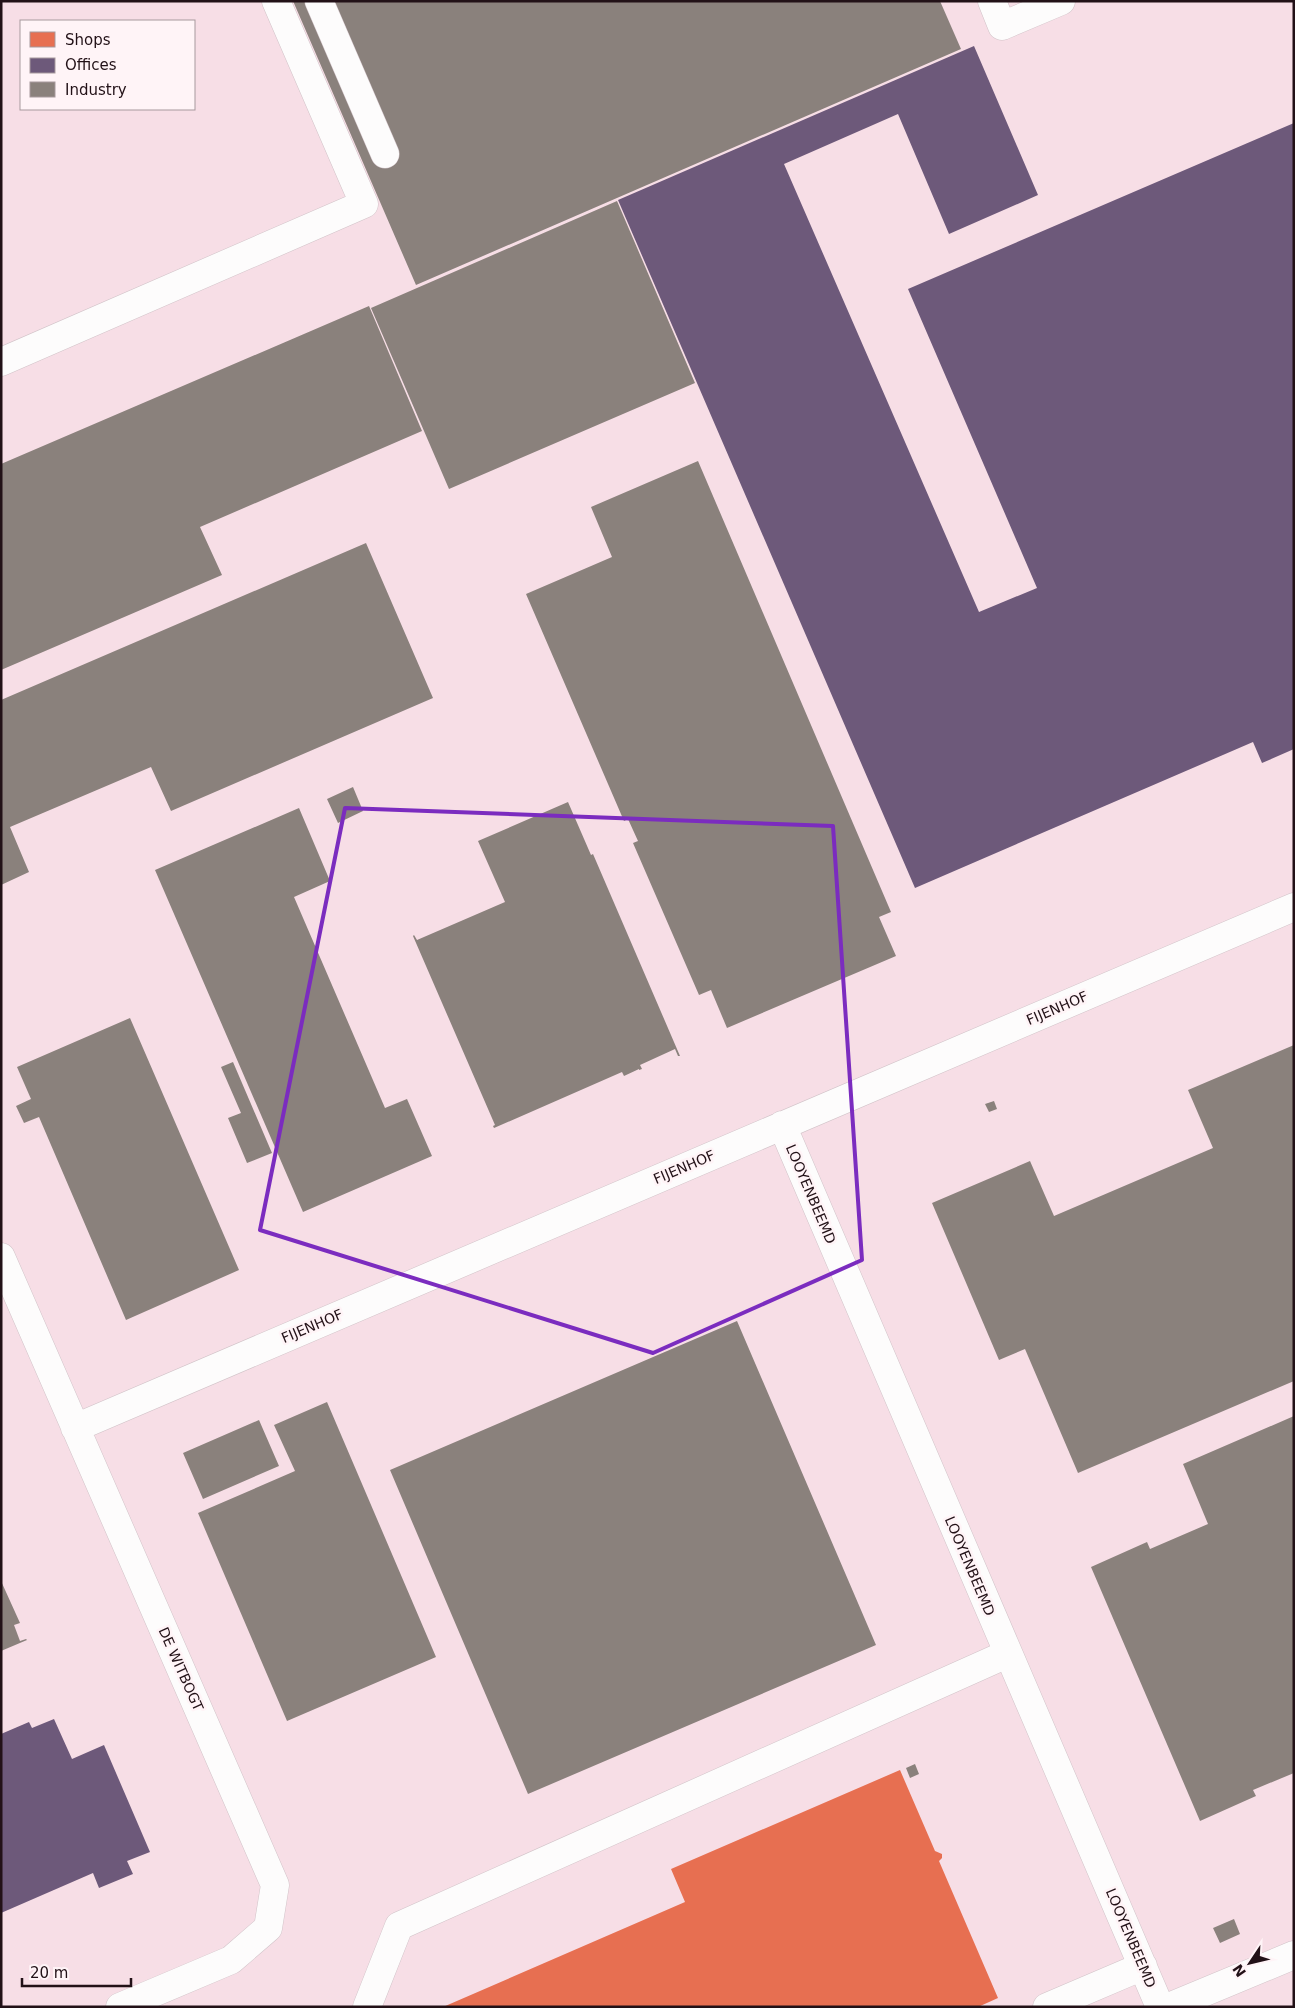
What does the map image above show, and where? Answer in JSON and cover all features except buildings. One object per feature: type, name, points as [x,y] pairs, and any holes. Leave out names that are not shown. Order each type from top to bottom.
[{"type":"street","points":[[1,362],[364,204],[276,1]]},
{"type":"street","points":[[319,1],[385,154]]},
{"type":"street","points":[[992,1],[1002,26],[1061,1]]},
{"type":"street","name":"FIJENHOF","points":[[75,1428],[1294,907]]},
{"type":"street","name":"LOOYENBEEMD","points":[[782,1125],[1007,1654],[1160,2007]]},
{"type":"street","name":"DE WITBOGT","points":[[1,1257],[275,1884],[268,1928],[231,1960],[120,2007]]},
{"type":"street","points":[[367,2007],[399,1926],[1007,1654]]},
{"type":"street","points":[[1169,2007],[1294,1954]]},
{"type":"street","points":[[1047,2007],[1142,1966]]},
{"type":"highlighted area","points":[[345,808],[833,826],[862,1260],[653,1353],[260,1230]]},
{"type":"shaded area","points":[[1,1],[1294,1],[1294,2007],[1,2007]]}]
